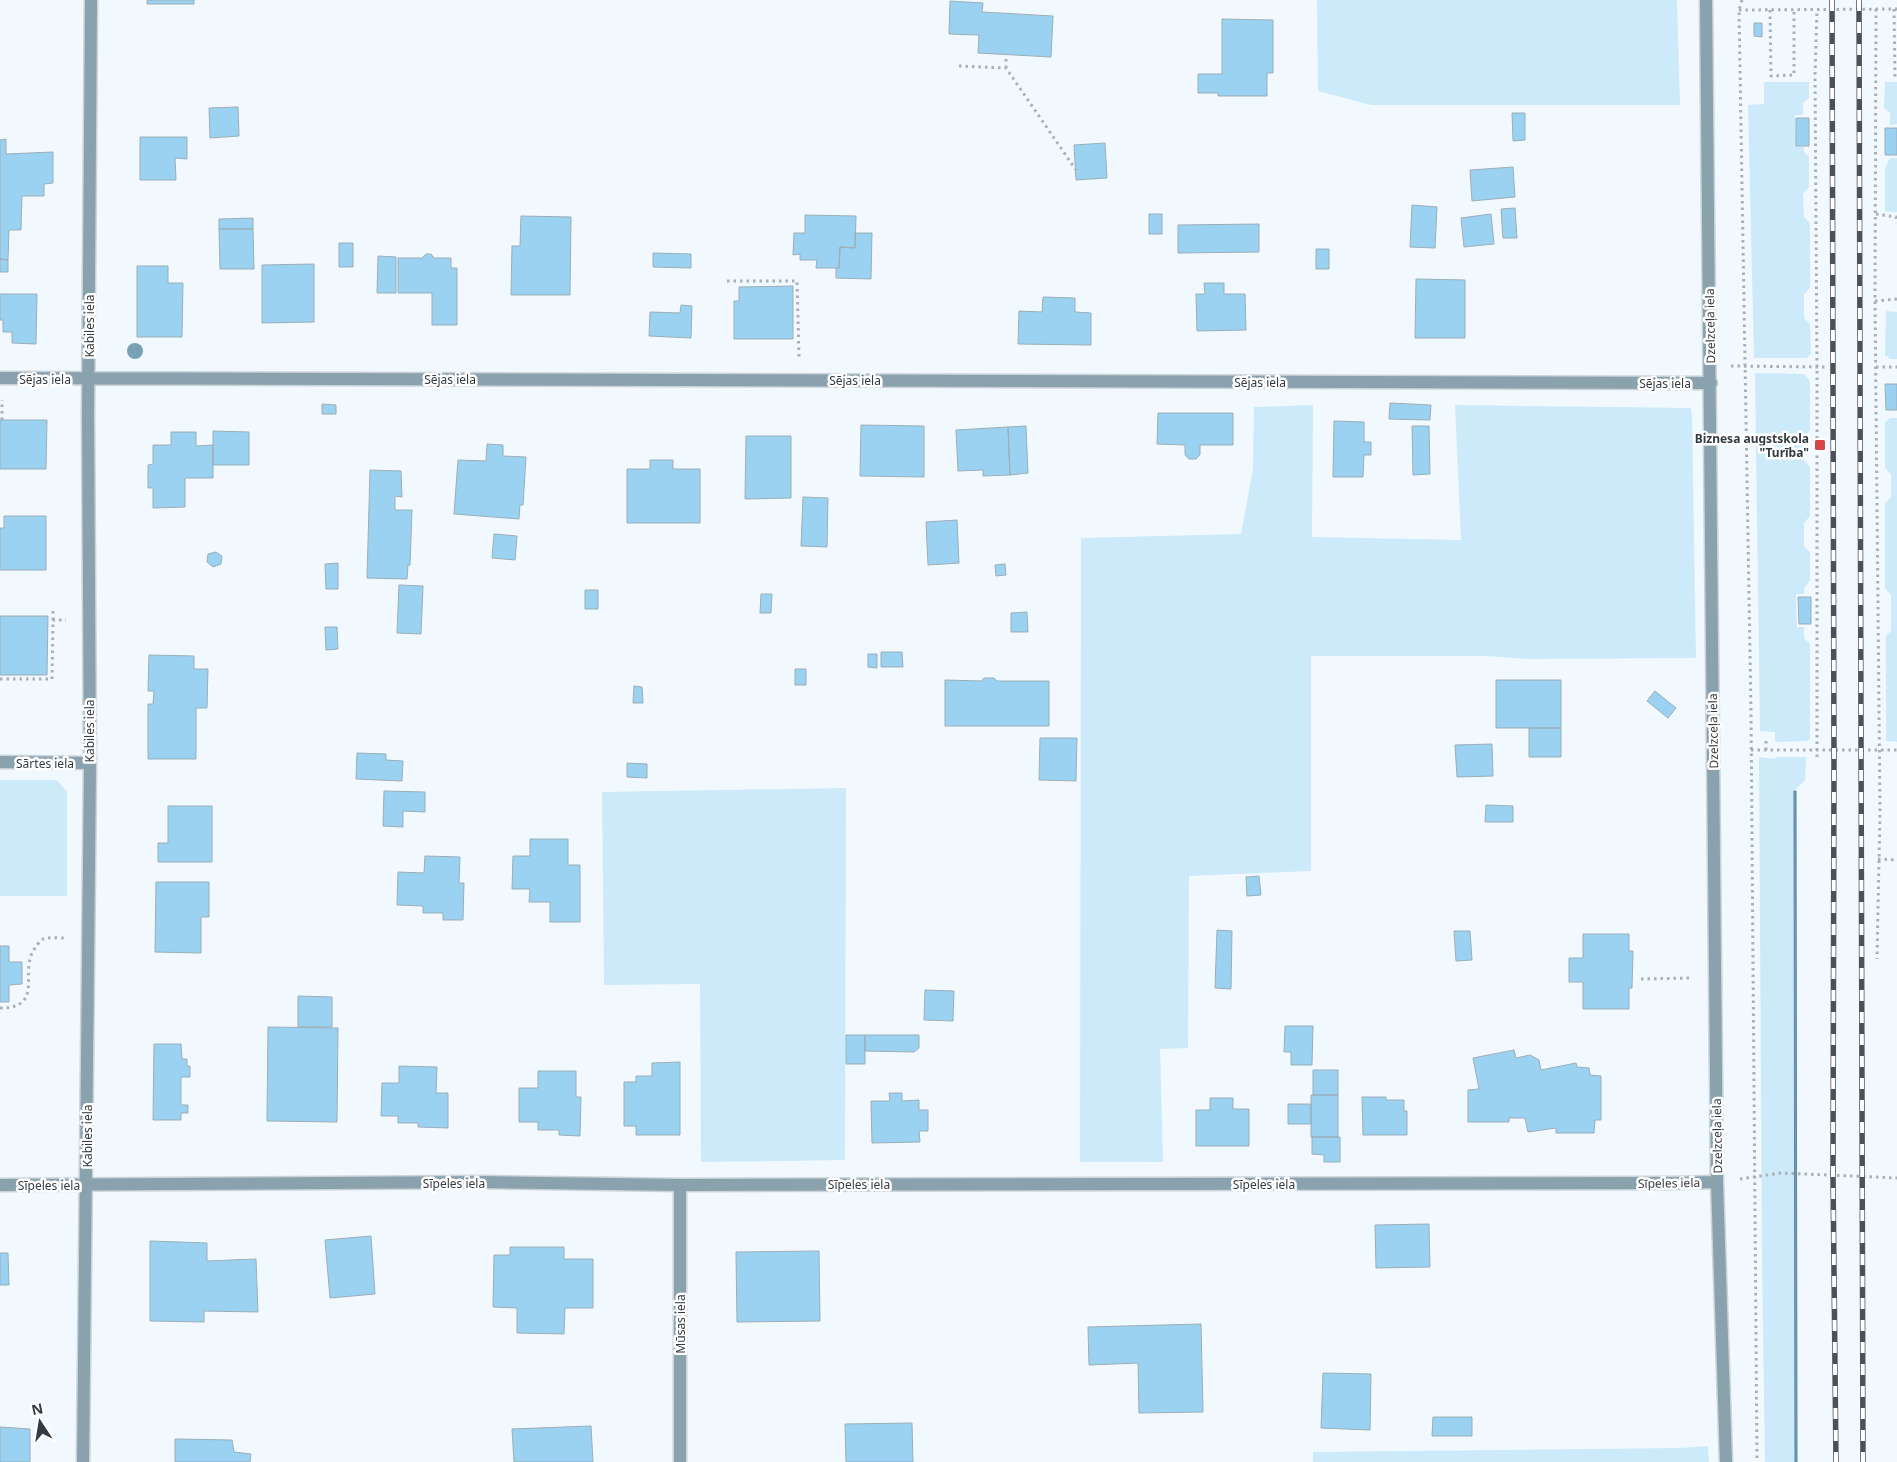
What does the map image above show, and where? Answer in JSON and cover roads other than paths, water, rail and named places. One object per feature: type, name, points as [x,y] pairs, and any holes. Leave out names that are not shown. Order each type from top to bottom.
[{"type":"street","name":"Kabiles iela","points":[[83,1462],[90,763],[89,379],[91,0]]},
{"type":"street","name":"Dzelzceļa iela","points":[[1706,0],[1718,1182],[1726,1462]]},
{"type":"street","name":"Sējas iela","points":[[0,378],[1711,383]]},
{"type":"street","name":"Sārtes iela","points":[[0,762],[90,763]]},
{"type":"street","name":"Sīpeles iela","points":[[0,1185],[481,1182],[680,1185],[1718,1182]]},
{"type":"street","name":"Mūsas iela","points":[[680,1185],[680,1462]]},
{"type":"water","points":[[1794,791],[1796,791],[1797,1462],[1795,1462]]},
{"type":"railway","points":[[1832,0],[1833,1176],[1836,1462]]},
{"type":"railway","points":[[1859,0],[1863,1462]]},
{"type":"place","name":"Biznesa augstskola \"Turība\"","points":[[1820,445]]}]
